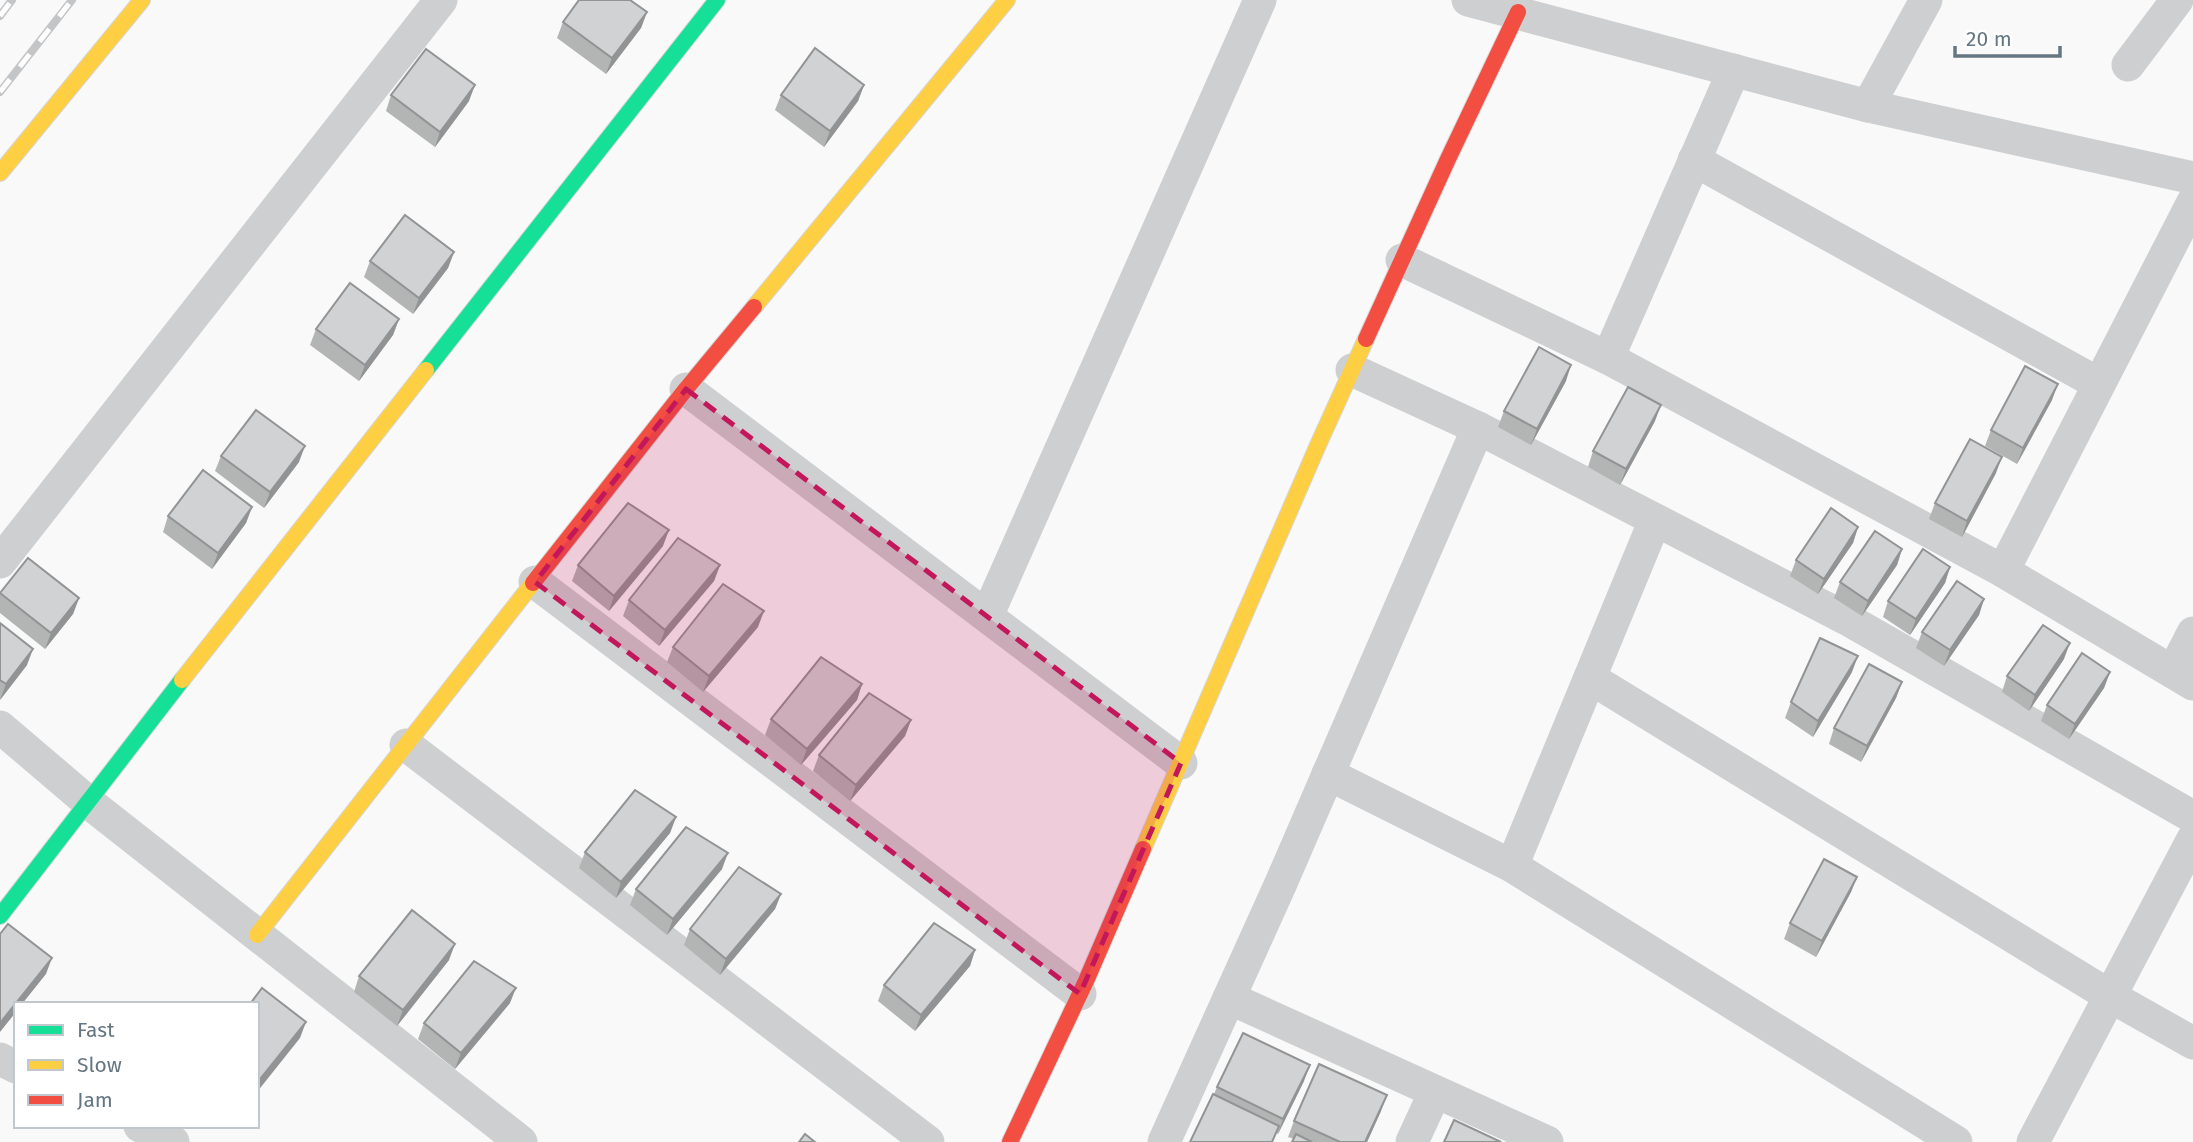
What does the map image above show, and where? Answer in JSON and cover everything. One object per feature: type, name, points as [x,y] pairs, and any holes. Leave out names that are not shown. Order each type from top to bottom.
[{"type":"street","points":[[0,173],[142,0]]},
{"type":"street","points":[[0,562],[441,0]]},
{"type":"street","points":[[0,916],[226,623],[717,0]]},
{"type":"street","points":[[257,935],[686,389],[1007,0]]},
{"type":"street","points":[[987,616],[1260,0]]},
{"type":"street","points":[[1468,0],[1868,106],[2193,178]]},
{"type":"street","points":[[1868,106],[1926,0]]},
{"type":"street","points":[[2128,65],[2177,0]]},
{"type":"street","points":[[1010,1142],[1080,994],[1352,370],[1518,12]]},
{"type":"street","points":[[1608,358],[1734,70]]},
{"type":"street","points":[[1694,160],[2099,384]]},
{"type":"street","points":[[2003,571],[2193,202]]},
{"type":"street","points":[[1402,260],[1608,358],[2003,571],[2183,678],[2193,633]]},
{"type":"street","points":[[1352,370],[1478,428],[1847,619],[2193,817]]},
{"type":"street","points":[[686,389],[1181,763]]},
{"type":"street","points":[[1164,1142],[1328,775],[1478,428]]},
{"type":"street","points":[[1512,866],[1656,520]]},
{"type":"street","points":[[535,582],[1080,994]]},
{"type":"street","points":[[1590,678],[2110,996],[2193,1043]]},
{"type":"street","points":[[0,727],[88,802],[521,1142]]},
{"type":"street","points":[[406,746],[928,1142]]},
{"type":"street","points":[[1328,775],[1512,866],[1956,1142]]},
{"type":"street","points":[[2033,1142],[2193,839]]},
{"type":"street","points":[[1229,999],[1547,1142]]},
{"type":"street","points":[[1412,1142],[1435,1092]]},
{"type":"street","points":[[144,1128],[173,1142]]},
{"type":"highlighted area","points":[[686,389],[1181,763],[1080,994],[535,582]]},
{"type":"building","points":[[579,0],[630,0],[647,12],[612,58],[563,22]]},
{"type":"building","points":[[815,48],[864,85],[830,131],[781,95]]},
{"type":"building","points":[[426,49],[475,85],[440,132],[391,95]]},
{"type":"building","points":[[405,215],[454,252],[419,298],[370,261]]},
{"type":"building","points":[[350,283],[399,319],[365,365],[316,329]]},
{"type":"building","points":[[1539,347],[1571,365],[1537,429],[1504,411]]},
{"type":"building","points":[[2025,366],[2058,384],[2023,448],[1991,430]]},
{"type":"building","points":[[1628,387],[1661,405],[1626,469],[1593,451]]},
{"type":"building","points":[[256,410],[305,446],[270,492],[221,456]]},
{"type":"building","points":[[1970,439],[2002,457],[1967,521],[1935,503]]},
{"type":"building","points":[[203,470],[252,507],[218,553],[168,516]]},
{"type":"building","points":[[628,503],[669,530],[614,596],[578,565]]},
{"type":"building","points":[[1831,508],[1858,527],[1824,579],[1796,560]]},
{"type":"building","points":[[1875,531],[1902,549],[1868,601],[1840,582]]},
{"type":"building","points":[[678,538],[720,565],[665,630],[629,600]]},
{"type":"building","points":[[1923,549],[1950,567],[1916,619],[1888,601]]},
{"type":"building","points":[[28,558],[79,598],[51,633],[0,593]]},
{"type":"building","points":[[1957,581],[1984,599],[1950,650],[1922,632]]},
{"type":"building","points":[[723,584],[764,611],[709,676],[673,647]]},
{"type":"building","points":[[0,623],[33,649],[6,684],[0,680]]},
{"type":"building","points":[[2043,625],[2070,643],[2035,695],[2007,676]]},
{"type":"building","points":[[1820,638],[1858,656],[1818,721],[1791,702]]},
{"type":"building","points":[[2082,653],[2110,672],[2075,724],[2047,705]]},
{"type":"building","points":[[821,657],[862,684],[807,749],[771,719]]},
{"type":"building","points":[[1869,664],[1902,682],[1867,746],[1834,728]]},
{"type":"building","points":[[869,693],[911,720],[856,785],[819,755]]},
{"type":"building","points":[[635,790],[676,817],[621,882],[585,852]]},
{"type":"building","points":[[686,827],[728,853],[673,919],[636,889]]},
{"type":"building","points":[[1824,859],[1857,877],[1822,941],[1790,923]]},
{"type":"building","points":[[739,867],[781,894],[726,959],[690,929]]},
{"type":"building","points":[[412,910],[455,944],[403,1010],[359,976]]},
{"type":"building","points":[[934,923],[975,950],[921,1015],[884,985]]},
{"type":"building","points":[[8,924],[52,958],[17,1002],[14,1002],[0,1023],[0,934]]},
{"type":"building","points":[[474,961],[516,988],[461,1053],[424,1023]]},
{"type":"building","points":[[262,988],[306,1022],[259,1081],[259,1002],[252,1002]]},
{"type":"building","points":[[1243,1033],[1310,1065],[1283,1119],[1217,1087]]},
{"type":"building","points":[[1319,1064],[1387,1095],[1365,1142],[1340,1142],[1294,1121]]},
{"type":"building","points":[[1213,1094],[1279,1126],[1272,1142],[1190,1142]]},
{"type":"building","points":[[1454,1120],[1501,1142],[1444,1142]]},
{"type":"building","points":[[805,1134],[815,1142],[799,1142]]},
{"type":"building","points":[[1296,1134],[1312,1142],[1292,1142]]},
{"type":"railway","points":[[0,16],[12,0]]},
{"type":"railway","points":[[0,92],[72,0]]},
{"type":"traffic: fast","points":[[426,370],[717,0]]},
{"type":"traffic: fast","points":[[0,916],[182,680]]},
{"type":"traffic: slow","points":[[0,173],[142,0]]},
{"type":"traffic: slow","points":[[754,307],[1007,0]]},
{"type":"traffic: slow","points":[[1143,849],[1366,339]]},
{"type":"traffic: slow","points":[[182,680],[426,370]]},
{"type":"traffic: slow","points":[[257,935],[533,583]]},
{"type":"traffic: jam","points":[[1366,339],[1518,12]]},
{"type":"traffic: jam","points":[[533,583],[754,307]]},
{"type":"traffic: jam","points":[[1010,1142],[1086,981],[1143,849]]}]
